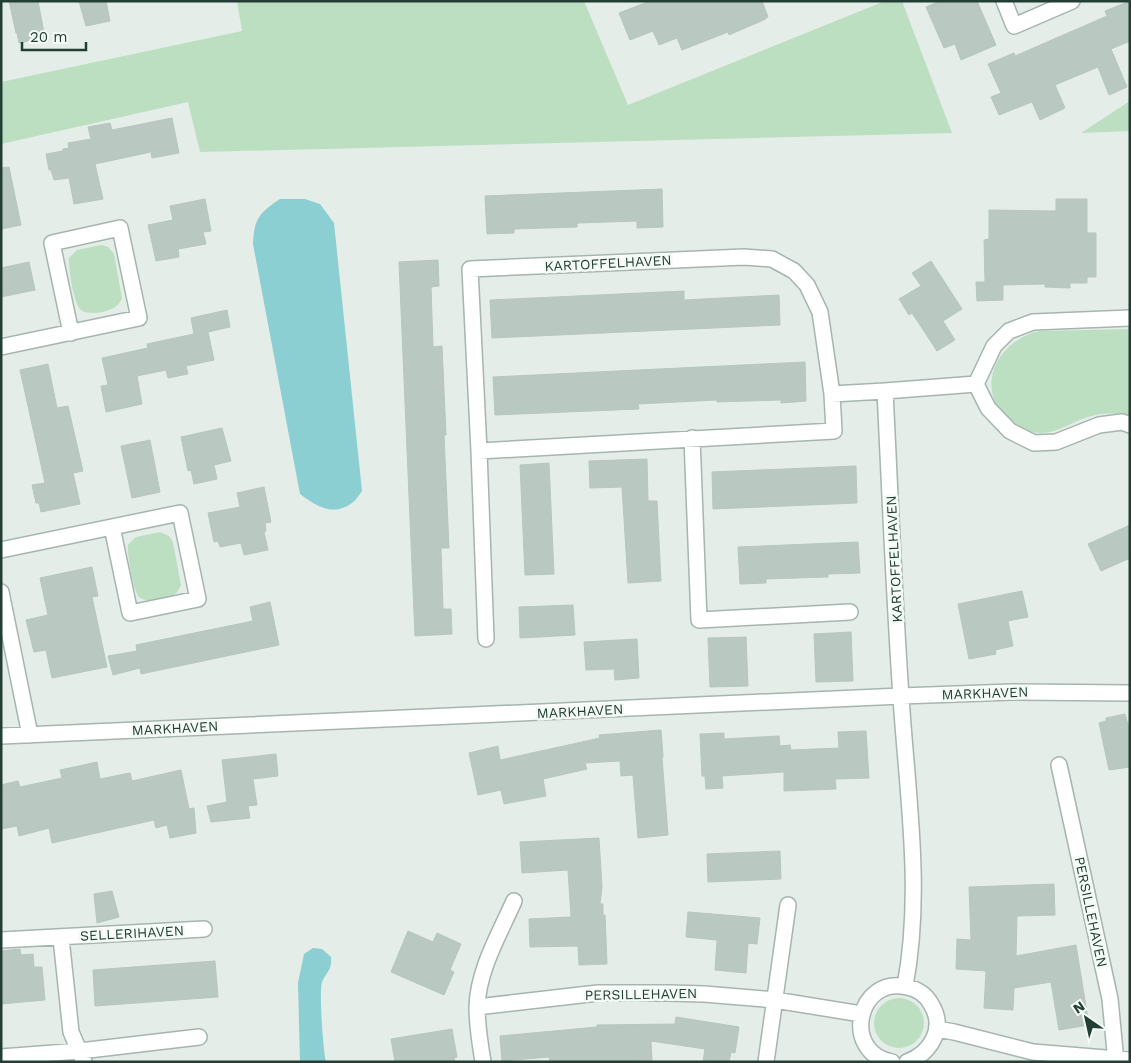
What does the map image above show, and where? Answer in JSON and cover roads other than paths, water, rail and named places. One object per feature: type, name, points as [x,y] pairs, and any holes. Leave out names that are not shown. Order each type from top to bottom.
[{"type":"street","points":[[1004,1],[1014,26],[1072,1]]},
{"type":"street","points":[[1,348],[139,318],[120,228],[52,243],[71,332]]},
{"type":"street","name":"KARTOFFELHAVEN","points":[[479,451],[834,431],[832,394],[820,312],[807,285],[794,271],[772,258],[744,257],[470,269],[486,639]]},
{"type":"street","points":[[976,384],[994,346],[1010,331],[1033,322],[1130,318]]},
{"type":"street","points":[[832,394],[976,384]]},
{"type":"street","points":[[976,384],[988,408],[1010,431],[1034,443],[1056,442],[1099,425],[1122,422],[1130,425]]},
{"type":"street","name":"KARTOFFELHAVEN","points":[[885,391],[901,696]]},
{"type":"street","points":[[692,438],[699,620],[850,612]]},
{"type":"street","points":[[1,550],[112,527],[180,513],[198,599],[130,613],[112,527]]},
{"type":"street","points":[[1,592],[30,735]]},
{"type":"street","name":"MARKHAVEN","points":[[1,736],[901,696],[1012,692],[1130,693]]},
{"type":"street","points":[[901,696],[914,878],[910,956],[905,986]]},
{"type":"street","name":"PERSILLEHAVEN","points":[[937,1029],[1033,1052],[1120,1060],[1110,999],[1059,765]]},
{"type":"street","points":[[483,1062],[478,1032],[477,1007],[483,971],[514,901]]},
{"type":"street","points":[[766,1062],[788,905]]},
{"type":"street","name":"SELLERIHAVEN","points":[[1,940],[204,929]]},
{"type":"street","name":"SELLERIHAVEN","points":[[61,938],[71,1032],[82,1056]]},
{"type":"street","points":[[890,1062],[871,1052],[865,1043],[862,1034],[861,1014],[870,998],[878,992],[895,986],[905,986],[913,989],[926,998],[935,1012],[937,1029],[930,1046],[924,1053],[907,1062]]},
{"type":"street","name":"PERSILLEHAVEN","points":[[477,1007],[598,992],[704,994],[775,1000],[861,1014]]},
{"type":"street","points":[[1,1057],[82,1056],[199,1037]]},
{"type":"water","points":[[280,199],[305,199],[320,204],[334,223],[362,491],[352,503],[338,509],[318,506],[300,494],[253,244],[256,222],[259,217],[267,208]]},
{"type":"water","points":[[313,948],[322,949],[331,957],[330,968],[322,982],[321,988],[326,1062],[300,1062],[298,983],[304,954]]}]
